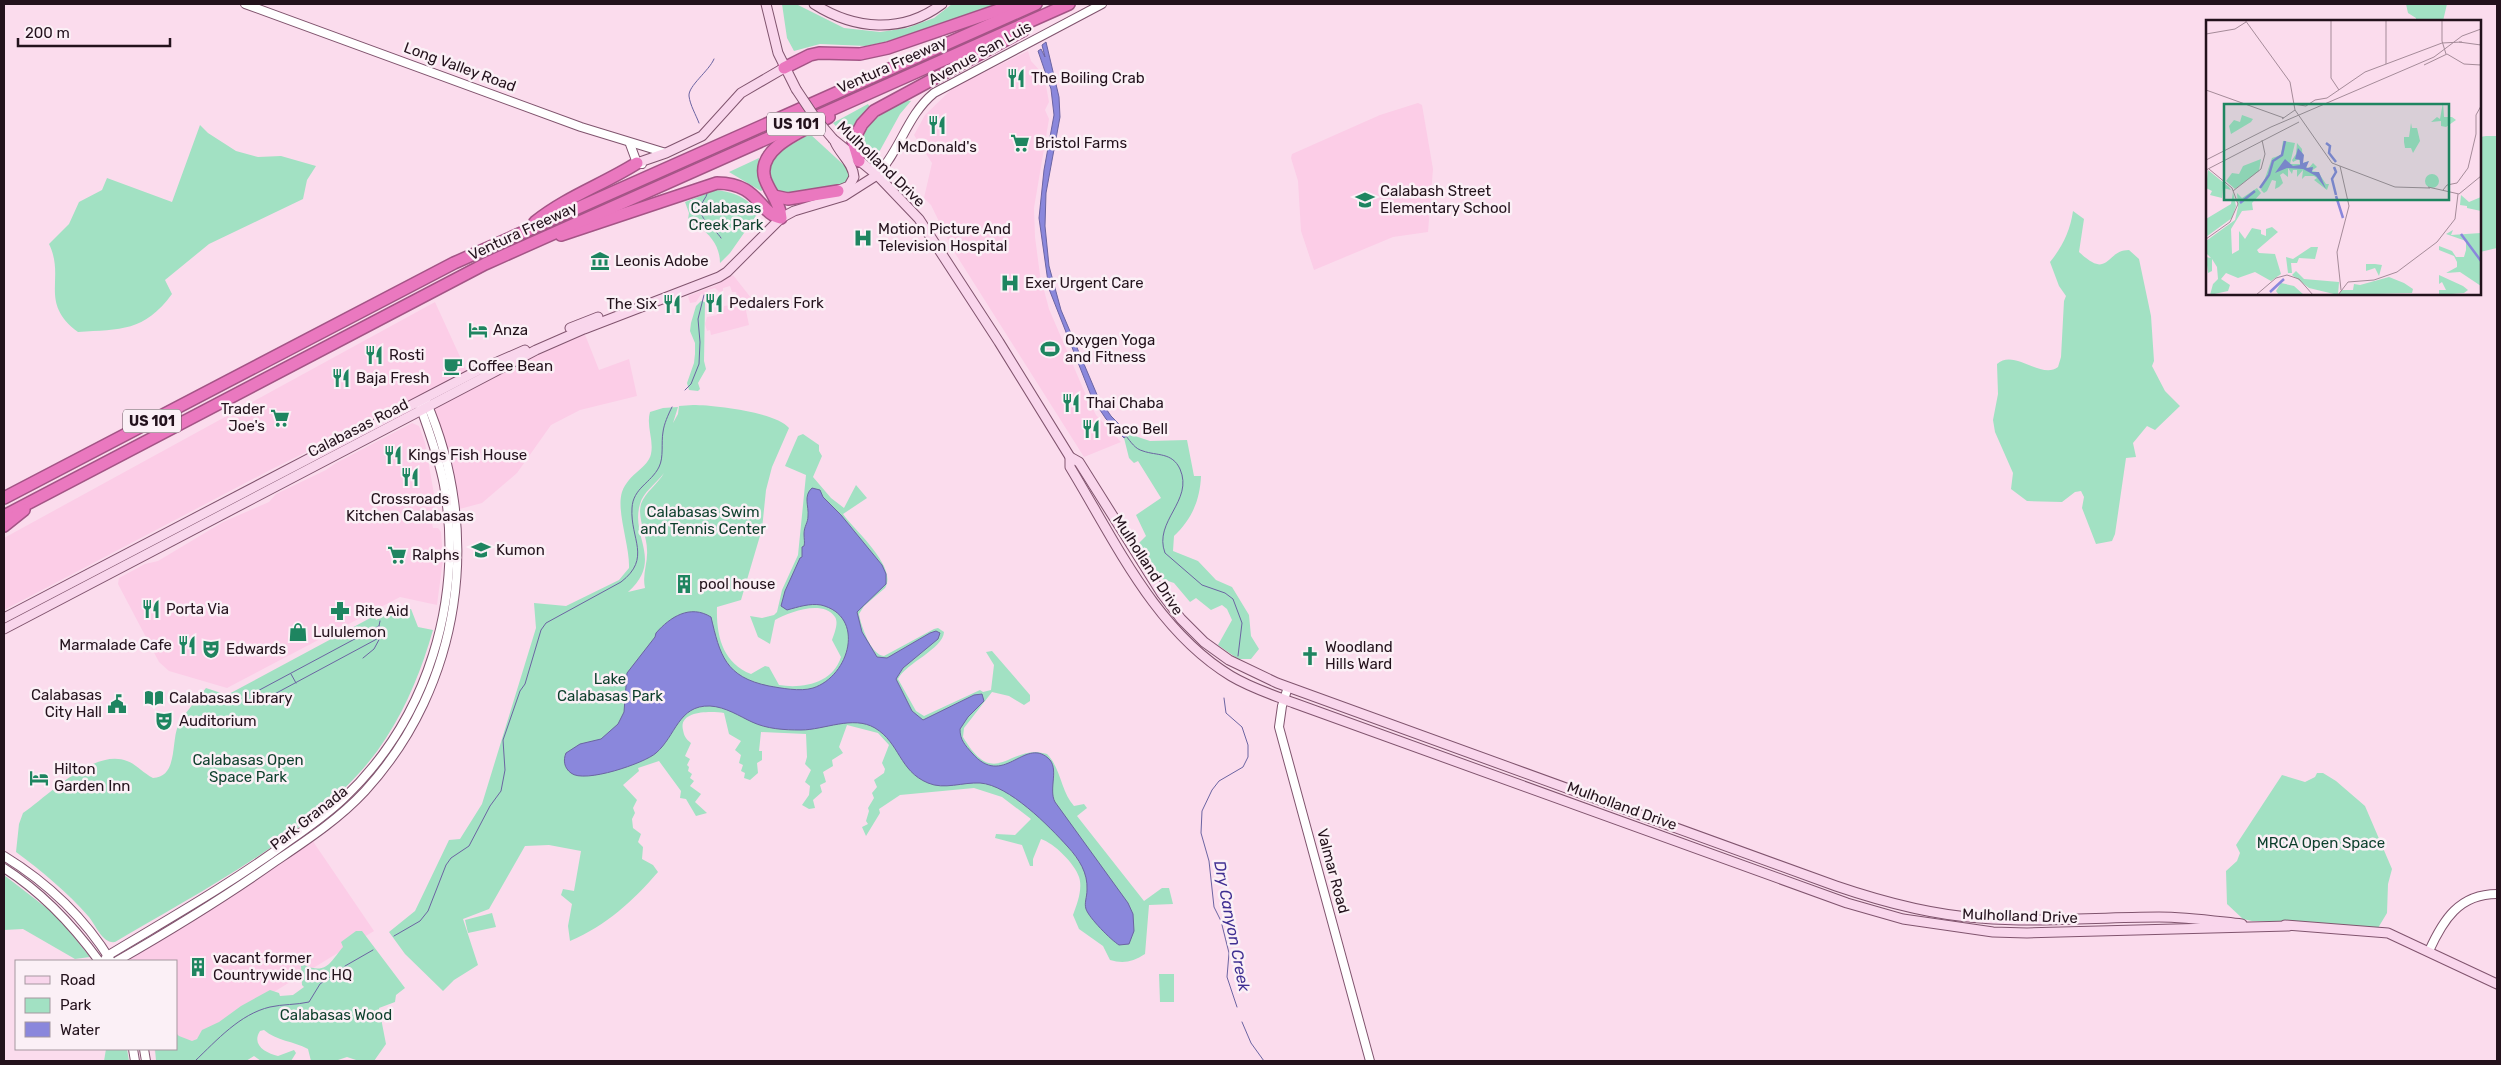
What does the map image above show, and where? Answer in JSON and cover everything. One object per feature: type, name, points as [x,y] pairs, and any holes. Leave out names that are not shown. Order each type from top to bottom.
[{"type":"highway","points":[[784,68],[810,55],[819,53],[860,54],[888,48],[1016,4]]},
{"type":"highway","name":"Ventura Freeway","points":[[4,498],[420,281],[523,232],[1036,4]]},
{"type":"highway","name":"Ventura Freeway","points":[[4,516],[420,297],[538,240],[884,84],[1068,4]]},
{"type":"highway","points":[[859,161],[854,140],[862,124],[874,111],[1012,37],[1054,10]]},
{"type":"highway","points":[[538,240],[572,233],[717,183],[742,186],[752,192],[774,216],[781,218],[780,207],[764,176],[768,156],[776,146],[884,84]]},
{"type":"highway","points":[[523,232],[553,208],[603,184],[637,163]]},
{"type":"highway","points":[[774,196],[788,199],[838,191]]},
{"type":"highway","points":[[4,526],[43,495]]},
{"type":"main road","name":"Mulholland Drive","points":[[766,4],[772,32],[784,68],[816,119],[833,138],[877,175],[909,208],[937,245],[1070,457],[1079,462],[1169,603],[1196,634],[1241,667],[1288,687],[1836,886],[1906,907],[1994,919],[2170,917],[2379,931],[2397,936],[2497,984]]},
{"type":"main road","points":[[814,4],[848,21],[884,26],[910,21],[942,4]]},
{"type":"main road","points":[[637,163],[666,153],[702,136],[742,92],[784,68]]},
{"type":"main road","points":[[781,218],[794,207],[849,186],[854,177],[851,166],[840,153],[833,138]]},
{"type":"main road","name":"Calabasas Road","points":[[4,618],[253,493],[562,332],[731,266],[781,218],[794,211],[844,196],[877,175]]},
{"type":"main road","name":"Mulholland Drive","points":[[1070,457],[1070,467],[1158,610],[1184,639],[1209,661],[1232,676],[1284,699],[1847,903],[1903,919],[1963,929],[2027,933],[2289,926]]},
{"type":"main road","name":"Calabasas Road","points":[[4,629],[110,575],[253,493]]},
{"type":"main road","points":[[1106,526],[1116,520]]},
{"type":"street","name":"Long Valley Road","points":[[245,4],[630,144],[666,153]]},
{"type":"street","name":"Avenue San Luis","points":[[877,175],[885,166],[912,116],[934,93],[1102,4]]},
{"type":"street","points":[[630,144],[637,163]]},
{"type":"street","name":"Park Granada","points":[[107,959],[224,886],[323,817],[361,780],[386,750],[403,724],[433,657],[448,584],[449,534],[444,487],[424,405]]},
{"type":"street","name":"Park Granada","points":[[118,960],[238,888],[329,824],[373,781],[397,750],[414,723],[434,682],[444,652],[456,596],[459,559],[458,524],[453,481],[440,435],[424,405]]},
{"type":"street","name":"Valmar Road","points":[[1288,687],[1279,727],[1370,1061]]},
{"type":"street","points":[[4,856],[26,870],[60,897],[87,927],[107,959]]},
{"type":"street","points":[[4,868],[52,904],[78,932],[98,960]]},
{"type":"street","points":[[2429,951],[2442,925],[2459,905],[2473,898],[2497,894]]},
{"type":"shaded area","points":[[1028,51],[1031,61],[1044,75],[1049,102],[1045,110],[1049,119],[1034,208],[1035,237],[1040,275],[1049,309],[1085,393],[1096,415],[1121,442],[1084,457],[953,250],[931,205],[924,198],[932,163],[914,135],[925,115],[954,87]]},
{"type":"shaded area","name":"Calabash Street Elementary School","points":[[1418,103],[1422,105],[1433,169],[1428,232],[1393,237],[1314,270],[1301,231],[1298,181],[1291,158],[1292,154],[1380,115]]},
{"type":"shaded area","points":[[733,275],[755,303],[745,306],[749,325],[711,335],[710,330],[707,331],[705,324],[707,317],[717,315],[717,312],[723,310],[724,306],[739,304],[736,292],[732,292],[730,286],[723,288],[723,291],[719,292],[715,288],[708,290],[706,295],[701,294],[696,302],[690,303],[688,296],[716,285]]},
{"type":"shaded area","points":[[435,302],[467,372],[517,357],[582,327],[599,370],[629,359],[637,396],[580,410],[551,425],[517,473],[482,503],[452,511],[438,443],[419,396],[270,470],[4,610],[4,538]]},
{"type":"shaded area","points":[[412,423],[419,426],[425,443],[434,494],[435,509],[430,513],[433,528],[438,528],[441,532],[443,559],[437,605],[400,597],[227,688],[169,671],[159,662],[118,584],[119,578],[145,564],[158,561],[223,522],[269,502],[276,494],[326,470]]},
{"type":"shaded area","points":[[308,834],[374,931],[160,1061],[154,1050],[178,1050],[178,960],[110,960],[249,877]]},
{"type":"green space","points":[[782,4],[796,4],[844,28],[880,32],[907,28],[934,18],[952,4],[997,4],[889,41],[866,46],[820,44],[794,51],[787,38]]},
{"type":"green space","points":[[2406,4],[2447,4],[2443,20],[2416,20],[2416,18],[2408,13]]},
{"type":"green space","points":[[905,100],[911,101],[900,114],[878,154],[870,156],[862,151],[862,141],[869,126],[882,114]]},
{"type":"green space","points":[[868,104],[871,109],[849,137],[846,137],[833,123]]},
{"type":"green space","points":[[200,125],[208,133],[236,151],[258,157],[281,156],[316,166],[307,180],[303,199],[209,244],[165,280],[172,294],[152,316],[131,326],[119,329],[78,332],[66,321],[59,311],[55,290],[55,268],[49,244],[69,224],[79,202],[102,190],[107,178],[172,202]]},
{"type":"green space","points":[[810,134],[847,168],[851,175],[845,186],[788,194],[777,190],[768,171],[773,155]]},
{"type":"green space","points":[[2497,136],[2497,248],[2481,252],[2481,137]]},
{"type":"green space","points":[[759,158],[757,174],[764,189],[761,191],[729,172]]},
{"type":"green space","name":"Calabasas Creek Park","points":[[716,190],[740,196],[750,203],[758,213],[730,253],[720,263],[720,257],[711,237],[698,226],[694,229],[687,226],[689,213],[685,202]]},
{"type":"green space","points":[[2073,211],[2084,219],[2079,252],[2089,260],[2102,264],[2115,254],[2129,250],[2139,259],[2151,316],[2154,361],[2152,366],[2165,391],[2180,406],[2155,430],[2147,426],[2133,443],[2136,457],[2126,458],[2115,534],[2112,541],[2096,544],[2082,508],[2084,497],[2081,491],[2075,492],[2062,502],[2027,501],[2011,489],[2013,473],[1995,432],[1993,420],[1998,394],[1997,364],[2004,360],[2011,360],[2044,370],[2058,367],[2061,357],[2064,301],[2066,296],[2059,286],[2050,262],[2065,238]]},
{"type":"green space","points":[[701,301],[705,302],[704,361],[706,369],[698,383],[700,389],[698,391],[689,390],[687,383],[695,354],[695,343],[690,331],[691,323],[696,306]]},
{"type":"green space","name":"Lake Calabasas Park","points":[[703,405],[744,411],[782,422],[789,428],[772,467],[766,490],[762,529],[741,600],[717,607],[720,638],[728,656],[741,669],[751,674],[765,666],[769,667],[779,685],[788,686],[807,685],[824,678],[837,666],[841,657],[832,640],[836,628],[836,619],[830,612],[823,609],[806,609],[775,620],[770,644],[758,637],[750,616],[762,618],[774,615],[777,612],[782,590],[798,555],[806,475],[785,466],[798,436],[803,434],[819,445],[819,451],[822,456],[813,477],[831,498],[844,508],[856,485],[867,498],[843,514],[881,560],[886,570],[885,588],[864,606],[859,614],[864,632],[871,645],[875,651],[884,656],[934,629],[938,628],[944,632],[938,644],[908,667],[898,679],[916,711],[924,716],[980,690],[983,692],[991,690],[994,665],[986,652],[992,651],[1030,695],[1030,701],[1024,705],[1009,696],[992,692],[964,728],[963,737],[974,753],[985,761],[994,764],[1022,754],[1034,752],[1047,754],[1052,760],[1066,794],[1074,806],[1084,804],[1087,808],[1077,816],[1144,901],[1162,888],[1169,888],[1173,904],[1149,905],[1145,954],[1128,962],[1110,960],[1103,946],[1079,929],[1073,915],[1080,891],[1079,877],[1069,860],[1058,849],[1041,839],[1033,859],[1033,866],[1030,866],[1022,845],[995,838],[996,834],[1015,835],[1031,819],[1002,797],[974,788],[900,795],[879,809],[880,813],[866,836],[862,827],[868,824],[866,821],[868,808],[874,798],[872,793],[877,787],[874,780],[884,773],[885,769],[882,763],[889,745],[878,733],[847,725],[839,747],[843,753],[832,760],[833,766],[823,772],[826,782],[820,785],[822,792],[813,800],[815,808],[809,809],[802,805],[809,795],[810,786],[805,782],[811,770],[805,764],[807,757],[806,734],[761,732],[759,751],[762,751],[762,760],[757,763],[758,773],[750,780],[744,778],[745,773],[741,771],[743,765],[739,763],[741,755],[735,750],[741,741],[729,734],[724,713],[704,712],[691,715],[686,719],[683,723],[683,730],[691,743],[685,756],[690,759],[687,765],[689,767],[688,771],[692,774],[690,778],[694,781],[690,786],[701,794],[695,802],[707,813],[696,816],[686,799],[680,798],[681,791],[659,761],[638,768],[639,771],[623,785],[637,800],[633,808],[635,813],[632,819],[633,828],[641,834],[638,842],[643,847],[642,859],[653,865],[658,872],[618,912],[596,928],[570,941],[568,926],[572,904],[561,895],[563,889],[574,891],[581,851],[549,845],[525,846],[489,909],[463,919],[478,965],[454,980],[443,991],[405,954],[389,932],[415,911],[449,840],[460,839],[482,804],[536,628],[534,603],[566,606],[619,580],[629,568],[621,509],[622,492],[625,485],[646,463],[651,454],[650,412],[663,408],[678,407],[673,423],[678,414],[679,406]],"holes":[[[664,473],[645,496],[640,510],[647,550],[644,578],[645,588],[628,592],[644,569],[644,548],[638,516],[640,504],[647,492]]]},
{"type":"green space","points":[[1129,434],[1150,441],[1187,440],[1194,476],[1201,476],[1199,493],[1194,509],[1186,523],[1174,536],[1173,551],[1198,561],[1216,580],[1232,587],[1249,615],[1251,636],[1259,649],[1251,659],[1238,659],[1218,645],[1232,620],[1227,609],[1222,605],[1211,610],[1196,598],[1190,602],[1174,583],[1162,579],[1138,544],[1146,536],[1136,515],[1161,498],[1138,461],[1134,463],[1129,458],[1124,438]]},
{"type":"green space","name":"Calabasas Open Space Park","points":[[411,609],[418,627],[433,630],[414,686],[386,738],[362,769],[333,799],[300,827],[225,877],[115,942],[111,942],[103,937],[81,908],[45,875],[16,852],[19,824],[23,813],[86,767],[100,761],[114,759],[130,762],[153,778],[161,776],[166,772],[172,758],[178,726],[187,711],[206,688],[227,695],[374,616],[376,620],[396,610]]},
{"type":"green space","name":"MRCA Open Space","points":[[2317,773],[2323,773],[2336,781],[2365,806],[2392,869],[2388,884],[2387,913],[2378,928],[2295,921],[2252,921],[2243,919],[2227,904],[2226,871],[2237,861],[2240,853],[2236,845],[2282,775],[2305,782],[2315,777]]},
{"type":"green space","points":[[4,875],[57,916],[90,957],[75,959],[23,929],[4,930]]},
{"type":"green space","points":[[492,913],[496,927],[468,933],[465,920]]},
{"type":"green space","name":"Calabasas Wood","points":[[356,931],[362,931],[405,988],[396,995],[395,1002],[379,1008],[386,1044],[374,1061],[359,1061],[347,1057],[335,1061],[311,1061],[308,1049],[269,1034],[264,1030],[260,1031],[257,1040],[261,1048],[278,1056],[294,1050],[296,1053],[291,1061],[261,1061],[254,1056],[246,1061],[156,1061],[155,1050],[178,1050],[178,1035],[192,1041],[197,1039],[202,1030],[219,1022],[241,1006],[270,990],[279,993],[280,996],[293,995],[304,987],[302,985],[301,966],[323,968],[331,962],[343,947],[341,942]]},
{"type":"green space","points":[[1159,974],[1174,974],[1174,1002],[1160,1002]]},
{"type":"green space","points":[[106,1050],[127,1050],[129,1061],[104,1061]]},
{"type":"water","points":[[1046,42],[1059,97],[1060,117],[1046,193],[1045,226],[1049,266],[1061,310],[1098,397],[1111,416],[1129,434],[1124,438],[1106,419],[1092,398],[1049,289],[1039,218],[1044,170],[1054,115],[1051,89],[1038,51],[1041,49],[1045,57],[1042,45]]},
{"type":"water","points":[[812,488],[820,490],[823,497],[841,515],[882,565],[886,574],[886,584],[857,612],[862,632],[877,657],[887,658],[930,633],[936,631],[940,633],[938,639],[903,668],[896,679],[912,711],[923,720],[974,695],[982,694],[984,701],[968,717],[960,729],[965,745],[972,753],[983,763],[994,766],[1003,765],[1030,753],[1039,753],[1048,758],[1054,773],[1053,797],[1055,802],[1128,903],[1133,914],[1134,931],[1129,944],[1119,945],[1091,918],[1085,907],[1087,884],[1079,861],[1060,838],[1028,808],[991,785],[974,783],[940,786],[918,778],[905,764],[890,741],[875,728],[866,724],[848,723],[801,730],[770,728],[721,708],[699,707],[684,716],[656,753],[640,762],[614,771],[588,776],[578,776],[567,769],[564,761],[566,753],[580,744],[601,739],[618,724],[624,712],[627,673],[655,637],[656,633],[674,617],[681,614],[696,612],[711,617],[718,643],[727,662],[743,677],[754,682],[785,689],[808,689],[826,681],[836,672],[844,659],[848,646],[848,633],[844,621],[835,611],[821,605],[808,605],[787,610],[781,606],[785,591],[802,557],[804,531],[808,518],[807,498]]},
{"type":"waterway","points":[[699,123],[689,96],[695,83],[714,59]]},
{"type":"waterway","points":[[707,194],[702,204],[702,214],[707,223],[721,238]]},
{"type":"waterway","points":[[685,390],[691,384],[699,364],[698,319],[704,295]]},
{"type":"waterway","points":[[394,936],[420,921],[428,911],[446,865],[451,858],[469,846],[490,806],[501,791],[505,770],[503,740],[520,691],[525,684],[541,630],[546,623],[621,582],[636,565],[638,556],[632,519],[633,501],[639,490],[656,473],[659,467],[662,436],[666,419],[672,407]]},
{"type":"waterway","name":"Dry Canyon Creek","points":[[1126,436],[1138,449],[1168,457],[1180,469],[1183,480],[1182,491],[1164,531],[1165,553],[1202,585],[1225,593],[1233,599],[1242,623],[1238,656]]},
{"type":"waterway","points":[[252,694],[379,626],[380,621]]},
{"type":"waterway","points":[[256,704],[375,640],[381,636],[379,626]]},
{"type":"waterway","points":[[363,658],[374,649],[381,636]]},
{"type":"waterway","points":[[291,674],[296,683]]},
{"type":"waterway","name":"Dry Canyon Creek","points":[[1224,698],[1226,713],[1242,727],[1248,745],[1248,757],[1243,767],[1219,781],[1212,790],[1202,811],[1201,833],[1209,861],[1214,907],[1221,921],[1229,953],[1227,977],[1237,1007]]},
{"type":"waterway","points":[[345,966],[373,950]]},
{"type":"waterway","points":[[195,1061],[220,1037],[249,1015],[270,1007],[309,1002],[320,984],[343,968]]},
{"type":"waterway","name":"Dry Canyon Creek","points":[[1242,1022],[1251,1043],[1264,1061]]},
{"type":"place","name":"The Boiling Crab","points":[[1016,78]]},
{"type":"place","name":"McDonald's","points":[[937,125]]},
{"type":"place","name":"Bristol Farms","points":[[1020,143]]},
{"type":"place","name":"Calabash Street Elementary School","points":[[1365,200]]},
{"type":"place","name":"Motion Picture And Television Hospital","points":[[863,238]]},
{"type":"place","name":"Leonis Adobe","points":[[600,261]]},
{"type":"place","name":"Exer Urgent Care","points":[[1010,283]]},
{"type":"place","name":"Pedalers Fork","points":[[714,303]]},
{"type":"place","name":"The Six","points":[[672,304]]},
{"type":"place","name":"Anza","points":[[478,330]]},
{"type":"place","name":"Oxygen Yoga and Fitness","points":[[1050,349]]},
{"type":"place","name":"Rosti","points":[[374,355]]},
{"type":"place","name":"Coffee Bean","points":[[453,366]]},
{"type":"place","name":"Baja Fresh","points":[[341,378]]},
{"type":"place","name":"Thai Chaba","points":[[1071,403]]},
{"type":"place","name":"Trader Joe's","points":[[280,418]]},
{"type":"place","name":"Taco Bell","points":[[1091,429]]},
{"type":"place","name":"Kings Fish House","points":[[393,455]]},
{"type":"place","name":"Crossroads Kitchen Calabasas","points":[[410,477]]},
{"type":"place","name":"Kumon","points":[[481,550]]},
{"type":"place","name":"Ralphs","points":[[397,555]]},
{"type":"place","name":"pool house","points":[[684,584]]},
{"type":"place","name":"Porta Via","points":[[151,609]]},
{"type":"place","name":"Rite Aid","points":[[340,611]]},
{"type":"place","name":"Lululemon","points":[[298,632]]},
{"type":"place","name":"Marmalade Cafe","points":[[187,645]]},
{"type":"place","name":"Edwards","points":[[211,649]]},
{"type":"place","name":"Woodland Hills Ward","points":[[1310,656]]},
{"type":"place","name":"Calabasas Library","points":[[154,698]]},
{"type":"place","name":"Calabasas City Hall","points":[[117,704]]},
{"type":"place","name":"Auditorium","points":[[164,721]]},
{"type":"place","name":"Hilton Garden Inn","points":[[39,778]]},
{"type":"place","name":"vacant former Countrywide Inc HQ","points":[[198,967]]},
{"type":"park label","name":"Calabasas Swim and Tennis Center","points":[[703,520]]}]
